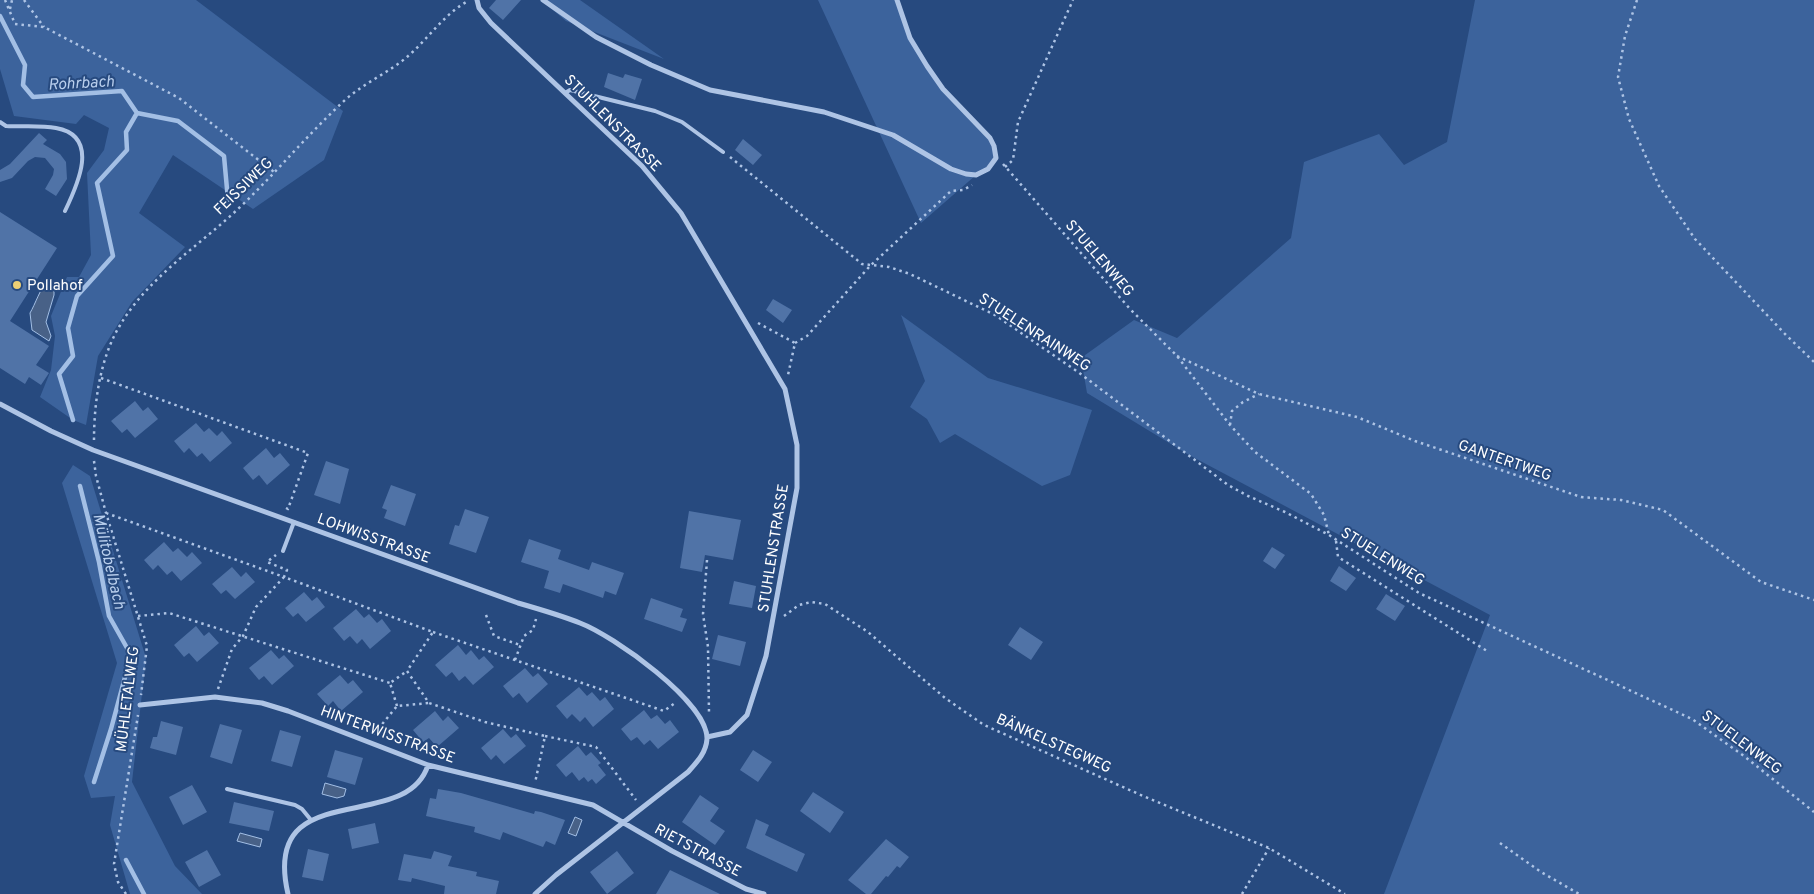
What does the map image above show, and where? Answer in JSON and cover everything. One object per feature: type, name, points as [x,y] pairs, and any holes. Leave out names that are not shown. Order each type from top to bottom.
[{"type":"street","name":"STUHLENSTRASSE","points":[[477,0],[479,8],[491,23],[642,166],[680,213],[785,389],[797,445],[797,488],[773,621],[757,688],[747,714],[730,732],[707,737]]},
{"type":"street","points":[[543,0],[596,37],[651,65],[710,90],[824,112],[893,135],[951,169],[976,175],[988,169],[996,158],[994,146],[990,138],[944,89],[927,66],[910,38],[897,0]]},
{"type":"street","name":"LOHWISSTRASSE","points":[[0,404],[51,431],[93,450],[581,623],[610,638],[637,657],[682,697],[703,723],[707,737]]},
{"type":"street","name":"HINTERWISSTRASSE","points":[[140,705],[215,697],[262,704],[428,765],[593,805],[622,823]]},
{"type":"street","points":[[536,894],[622,823],[688,772],[704,751],[707,737]]},
{"type":"street","points":[[288,894],[284,878],[284,854],[294,835],[311,820],[329,813],[401,796],[422,778],[428,765]]},
{"type":"street","name":"RIETSTRASSE","points":[[622,823],[672,851],[746,888],[764,894]]},
{"type":"street","points":[[741,894],[746,888]]},
{"type":"lane","points":[[565,92],[570,90],[655,111],[682,122],[723,152]]},
{"type":"lane","points":[[0,122],[6,126],[57,128],[70,132],[77,139],[82,150],[80,180],[65,211]]},
{"type":"lane","points":[[283,551],[294,522]]},
{"type":"lane","points":[[227,789],[294,805],[302,809],[311,820]]},
{"type":"path","points":[[5,0],[15,24],[44,27],[179,98],[274,172]]},
{"type":"path","points":[[9,10],[12,0]]},
{"type":"path","points":[[24,0],[44,27]]},
{"type":"path","name":"FEISSIWEG","points":[[94,428],[106,353],[119,327],[134,307],[156,282],[239,208],[347,99],[407,57],[458,7],[469,0]]},
{"type":"path","points":[[1005,167],[1013,160],[1018,122],[1072,0]]},
{"type":"path","points":[[1637,0],[1625,36],[1618,77],[1628,119],[1659,186],[1695,239],[1784,334],[1814,362]]},
{"type":"path","name":"STUELENRAINWEG","points":[[723,152],[852,257],[870,266],[889,267],[910,274],[994,315],[1078,372],[1228,484],[1248,496],[1285,512],[1329,535]]},
{"type":"path","name":"STUELENWEG","points":[[996,158],[1130,309],[1177,356],[1230,425],[1255,452],[1311,494],[1324,515],[1329,535],[1419,592],[1692,719],[1744,756],[1814,812]]},
{"type":"path","points":[[785,389],[795,343],[807,336],[870,266],[951,192],[963,190],[973,184],[976,175]]},
{"type":"path","points":[[742,316],[795,343]]},
{"type":"path","name":"GANTERTWEG","points":[[1177,356],[1259,394],[1357,417],[1415,441],[1581,497],[1621,500],[1663,510],[1761,582],[1814,600]]},
{"type":"path","points":[[101,378],[308,453],[288,509],[286,508],[282,518]]},
{"type":"path","points":[[1230,425],[1232,411],[1243,402],[1259,394]]},
{"type":"path","name":"MÜHLETALWEG","points":[[93,450],[96,476],[106,514],[146,646],[140,705],[114,864],[118,882],[126,894]]},
{"type":"path","points":[[106,514],[433,632],[664,712],[682,697]]},
{"type":"path","points":[[1336,540],[1338,557],[1487,652]]},
{"type":"path","points":[[703,723],[708,714],[708,647],[703,614],[707,560]]},
{"type":"path","points":[[215,697],[232,650],[242,636],[256,607],[284,577],[287,570],[267,562]]},
{"type":"path","name":"BÄNKELSTEGWEG","points":[[773,621],[782,618],[798,605],[811,602],[825,604],[868,632],[945,698],[984,724],[1143,796],[1269,848],[1345,894]]},
{"type":"path","points":[[138,616],[168,612],[390,683]]},
{"type":"path","points":[[486,615],[494,636],[520,645]]},
{"type":"path","points":[[515,660],[524,636],[533,630],[535,625]]},
{"type":"path","points":[[390,683],[407,671],[433,632]]},
{"type":"path","points":[[407,671],[429,703]]},
{"type":"path","points":[[390,683],[397,706]]},
{"type":"path","points":[[368,742],[397,706],[429,703],[486,722],[596,747],[638,801]]},
{"type":"path","points":[[533,791],[545,736]]},
{"type":"path","points":[[1500,843],[1541,872],[1579,894]]},
{"type":"path","points":[[1242,894],[1269,848]]},
{"type":"shaded area","points":[[0,0],[196,0],[343,111],[324,160],[253,209],[173,155],[139,213],[185,247],[132,302],[98,356],[86,425],[73,420],[40,397],[51,370],[55,336],[51,316],[67,277],[79,277],[91,255],[87,173],[104,150],[109,128],[84,115],[76,124],[14,116],[0,69]]},
{"type":"shaded area","points":[[541,0],[580,0],[664,59],[566,21]]},
{"type":"shaded area","points":[[818,0],[897,0],[910,38],[943,89],[990,138],[996,158],[988,169],[976,175],[921,223]]},
{"type":"shaded area","points":[[1475,0],[1814,0],[1814,894],[1384,894],[1490,615],[1189,455],[1087,393],[1081,358],[1134,320],[1177,338],[1291,238],[1304,162],[1379,134],[1404,165],[1447,142]]},
{"type":"shaded area","points":[[47,283],[54,285],[54,295],[46,322],[51,336],[49,341],[32,330],[30,313],[40,292]]},
{"type":"shaded area","points":[[901,315],[988,378],[1092,410],[1070,475],[1042,486],[955,434],[940,443],[927,419],[910,407],[925,381]]},
{"type":"shaded area","points":[[73,465],[90,476],[146,658],[132,782],[175,866],[202,894],[130,894],[110,825],[115,796],[91,798],[84,776],[117,663],[62,483]]},
{"type":"shaded area","points":[[325,783],[346,789],[344,796],[337,798],[322,794]]},
{"type":"shaded area","points":[[575,817],[582,820],[576,836],[568,833]]},
{"type":"shaded area","points":[[240,833],[262,839],[260,847],[237,841]]},
{"type":"building","points":[[496,0],[521,0],[503,20],[489,8]]},
{"type":"building","points":[[608,73],[623,78],[625,74],[642,79],[635,100],[604,87]]},
{"type":"building","points":[[39,133],[47,140],[43,144],[60,154],[66,162],[67,179],[56,196],[45,189],[53,175],[54,169],[45,158],[35,157],[28,161],[12,178],[0,182],[0,170],[10,164]]},
{"type":"building","points":[[743,139],[762,155],[753,165],[735,150]]},
{"type":"building","name":"Pollahof","points":[[0,212],[57,248],[10,321],[49,346],[36,365],[49,373],[41,385],[29,377],[25,384],[0,368]]},
{"type":"building","points":[[773,299],[792,310],[783,323],[766,310]]},
{"type":"building","points":[[135,401],[143,411],[148,407],[158,419],[135,438],[127,429],[122,433],[111,421]]},
{"type":"building","points":[[196,423],[204,432],[209,428],[217,436],[222,431],[232,443],[210,462],[202,453],[197,457],[189,448],[184,453],[174,441]]},
{"type":"building","points":[[266,448],[274,458],[280,453],[290,465],[267,485],[259,475],[253,480],[243,468]]},
{"type":"building","points":[[326,461],[349,469],[340,504],[314,495]]},
{"type":"building","points":[[391,485],[416,494],[405,526],[384,518],[387,510],[382,508]]},
{"type":"building","points":[[465,509],[489,517],[476,553],[449,544],[455,525],[459,526]]},
{"type":"building","points":[[689,511],[741,520],[733,560],[705,555],[702,572],[680,568]]},
{"type":"building","points":[[529,539],[561,550],[558,559],[589,570],[592,562],[624,573],[616,595],[605,591],[603,598],[563,584],[560,593],[544,588],[549,571],[521,562]]},
{"type":"building","points":[[164,542],[173,552],[178,548],[187,557],[192,552],[202,563],[181,581],[172,571],[167,575],[158,565],[153,570],[144,560]]},
{"type":"building","points":[[1272,547],[1285,555],[1275,569],[1263,561]]},
{"type":"building","points":[[1339,566],[1356,578],[1346,591],[1330,581]]},
{"type":"building","points":[[232,567],[241,577],[246,572],[255,582],[235,599],[226,590],[221,594],[212,584]]},
{"type":"building","points":[[734,581],[756,586],[752,608],[729,604]]},
{"type":"building","points":[[304,592],[312,601],[317,597],[325,607],[306,622],[298,613],[293,617],[285,608]]},
{"type":"building","points":[[1386,594],[1405,606],[1395,621],[1376,609]]},
{"type":"building","points":[[651,598],[683,609],[680,617],[687,619],[682,632],[644,619]]},
{"type":"building","points":[[356,609],[364,618],[369,614],[377,623],[382,619],[391,631],[370,649],[362,639],[357,644],[350,636],[344,641],[333,628]]},
{"type":"building","points":[[196,626],[204,636],[209,632],[219,643],[197,662],[189,653],[184,657],[174,645]]},
{"type":"building","points":[[1020,627],[1043,642],[1031,660],[1008,645]]},
{"type":"building","points":[[718,635],[746,642],[740,666],[712,659]]},
{"type":"building","points":[[458,645],[466,655],[471,650],[479,660],[484,656],[494,667],[473,685],[465,676],[459,681],[452,672],[446,677],[435,665]]},
{"type":"building","points":[[271,650],[279,659],[284,655],[294,666],[272,685],[264,676],[259,680],[249,668]]},
{"type":"building","points":[[525,668],[533,677],[538,673],[548,684],[527,703],[519,693],[513,698],[503,686]]},
{"type":"building","points":[[340,675],[348,684],[353,680],[363,692],[341,711],[333,701],[328,706],[317,694]]},
{"type":"building","points":[[579,687],[587,696],[592,692],[600,701],[605,697],[614,709],[593,727],[585,717],[580,722],[572,714],[567,719],[556,706]]},
{"type":"building","points":[[644,710],[651,719],[657,715],[665,724],[670,720],[679,732],[658,749],[650,740],[644,745],[637,737],[631,741],[621,729]]},
{"type":"building","points":[[435,711],[443,721],[448,716],[459,728],[437,747],[429,738],[423,742],[413,730]]},
{"type":"building","points":[[161,721],[183,727],[176,755],[150,748],[153,737],[157,737]]},
{"type":"building","points":[[220,724],[242,730],[232,764],[210,757]]},
{"type":"building","points":[[503,729],[511,738],[516,734],[526,746],[504,764],[496,755],[491,760],[481,748]]},
{"type":"building","points":[[280,730],[301,736],[292,767],[271,761]]},
{"type":"building","points":[[578,746],[586,756],[591,752],[601,763],[598,765],[606,775],[596,784],[592,779],[588,782],[584,777],[579,781],[572,772],[566,777],[556,765]]},
{"type":"building","points":[[335,750],[363,758],[355,785],[327,777]]},
{"type":"building","points":[[753,750],[772,762],[758,782],[740,770]]},
{"type":"building","points":[[192,785],[207,812],[183,825],[169,797]]},
{"type":"building","points":[[438,789],[461,793],[534,814],[535,811],[541,812],[565,820],[555,845],[546,841],[543,847],[503,832],[500,840],[474,832],[475,827],[426,816],[430,798],[436,799]]},
{"type":"building","points":[[813,792],[844,812],[830,833],[800,811]]},
{"type":"building","points":[[700,795],[719,808],[710,821],[725,831],[715,845],[682,822]]},
{"type":"building","points":[[234,802],[274,811],[269,831],[229,823]]},
{"type":"building","points":[[756,819],[769,825],[765,835],[805,854],[797,872],[746,848]]},
{"type":"building","points":[[375,823],[379,843],[352,849],[348,829]]},
{"type":"building","points":[[886,839],[909,857],[900,868],[897,866],[888,877],[886,876],[871,894],[866,894],[848,880]]},
{"type":"building","points":[[308,849],[329,854],[323,881],[302,877]]},
{"type":"building","points":[[207,850],[221,875],[199,887],[185,862]]},
{"type":"building","points":[[434,851],[452,856],[448,866],[477,872],[476,876],[499,881],[496,894],[444,894],[445,886],[412,878],[411,882],[398,880],[404,854],[431,859]]},
{"type":"building","points":[[617,851],[634,873],[607,894],[590,872]]},
{"type":"building","points":[[670,870],[720,894],[656,894]]},
{"type":"waterway","name":"Rohrbach","points":[[0,16],[25,65],[23,85],[33,97],[122,91],[137,113],[126,132],[127,150],[97,183],[113,256],[77,296],[68,328],[73,356],[59,374],[73,420]]},
{"type":"waterway","points":[[137,113],[178,121],[224,156],[228,200]]},
{"type":"waterway","name":"Mülitobelbach","points":[[80,486],[99,562],[109,616],[131,655],[94,782]]},
{"type":"waterway","name":"Mülitobelbach","points":[[126,860],[144,894]]},
{"type":"place","name":"Pollahof","points":[[17,285]]}]
